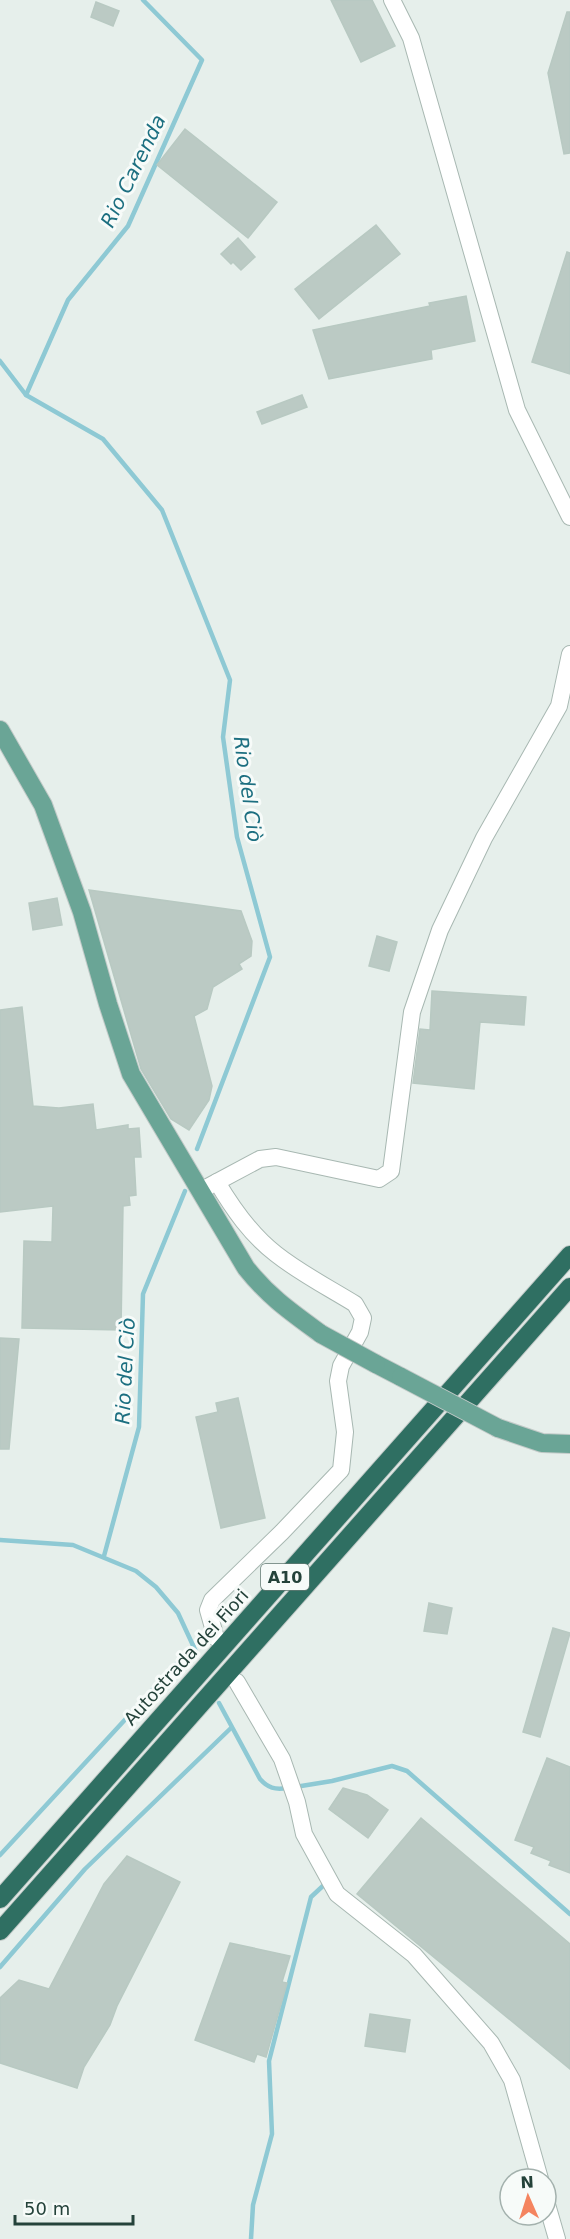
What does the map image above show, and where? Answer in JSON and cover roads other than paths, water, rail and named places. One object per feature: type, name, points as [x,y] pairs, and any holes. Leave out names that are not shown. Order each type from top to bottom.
[{"type":"highway","name":"Autostrada dei Fiori","points":[[0,1899],[570,1255]]},
{"type":"highway","name":"A10","points":[[0,1931],[570,1287]]},
{"type":"main road","points":[[0,730],[43,805],[82,912],[130,1074],[246,1268],[278,1304],[321,1334],[376,1364],[498,1428],[542,1443],[570,1444]]},
{"type":"street","points":[[392,0],[411,38],[517,410],[570,517]]},
{"type":"street","points":[[200,1191],[260,1159],[276,1157],[379,1179],[391,1171],[412,1012],[440,930],[484,838],[559,706],[570,654]]},
{"type":"street","points":[[216,1638],[208,1610],[212,1600],[282,1533],[341,1470],[345,1432],[338,1381],[341,1366],[360,1332],[363,1318],[355,1304],[276,1255],[263,1243],[235,1213],[217,1182]]},
{"type":"street","points":[[237,1682],[282,1759],[297,1802],[304,1833],[337,1894],[414,1955],[491,2043],[512,2080],[537,2167]]},
{"type":"waterway","name":"Rio Carenda","points":[[26,395],[68,300],[128,226],[202,60],[143,0]]},
{"type":"waterway","name":"Rio del Ciò","points":[[0,361],[26,395],[103,439],[162,510],[230,680],[223,737],[237,837],[270,957],[197,1149]]},
{"type":"waterway","name":"Rio del Ciò","points":[[104,1556],[139,1427],[143,1294],[185,1191]]},
{"type":"waterway","points":[[0,1540],[73,1545],[136,1571],[156,1587],[178,1613],[197,1654]]},
{"type":"waterway","points":[[0,1855],[194,1645]]},
{"type":"waterway","points":[[219,1703],[260,1779],[272,1788],[287,1788]]},
{"type":"waterway","points":[[0,1967],[85,1869],[231,1728]]},
{"type":"waterway","points":[[295,1787],[332,1781],[392,1766],[407,1771],[570,1914]]},
{"type":"waterway","points":[[251,2239],[253,2205],[272,2134],[269,2061],[311,1897],[325,1884]]}]
